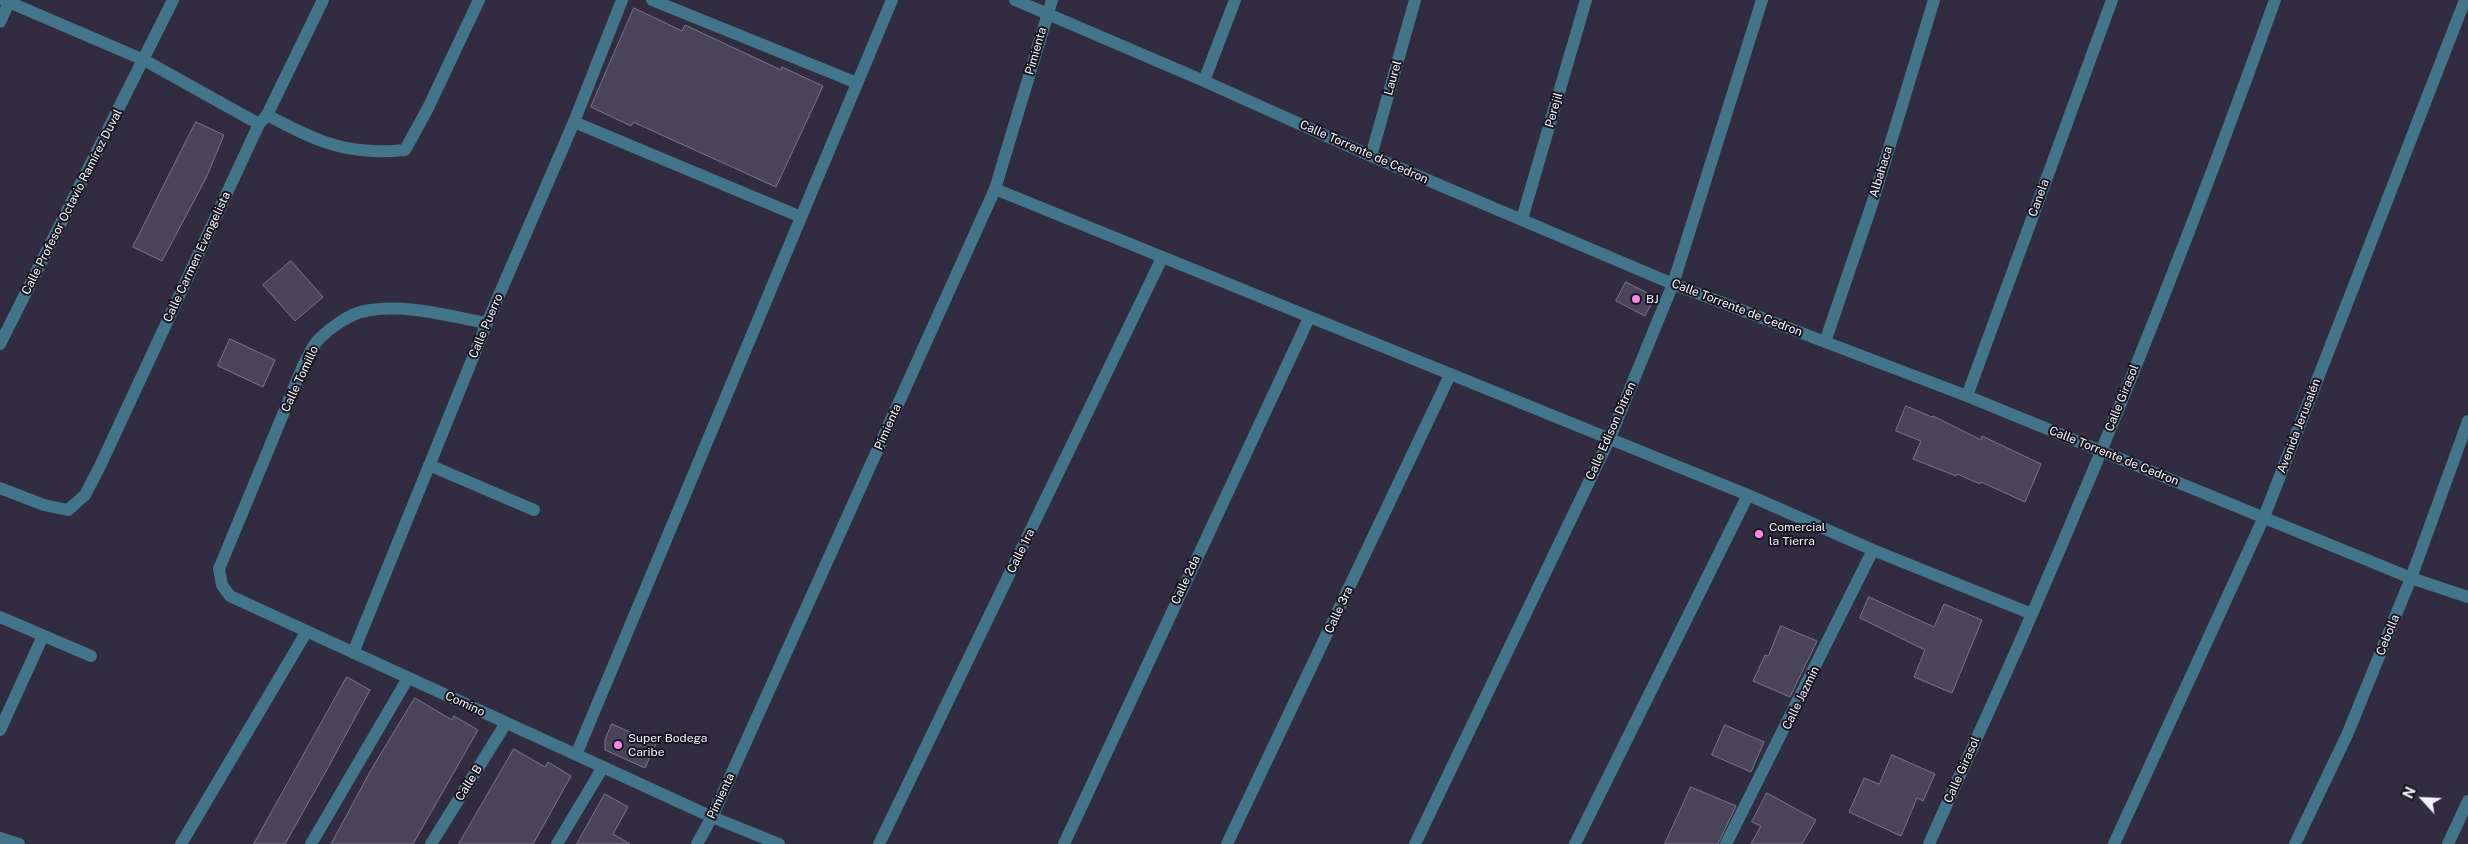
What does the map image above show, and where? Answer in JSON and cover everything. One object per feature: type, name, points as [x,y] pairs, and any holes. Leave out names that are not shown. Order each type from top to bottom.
[{"type":"street","name":"Calle Profesor Octavio Ramírez Duval","points":[[0,344],[173,0]]},
{"type":"street","name":"Calle Carmen Evangelista","points":[[0,488],[44,505],[68,510],[84,495],[101,464],[263,119],[323,0]]},
{"type":"street","points":[[0,22],[8,1],[144,60],[263,119],[325,143],[351,150],[375,153],[405,150],[428,108],[479,0]]},
{"type":"street","name":"Calle Puerro","points":[[353,653],[487,323],[574,122],[622,0]]},
{"type":"street","points":[[652,0],[857,83]]},
{"type":"street","points":[[576,755],[892,0]]},
{"type":"street","name":"Calle Torrente de Cedron","points":[[1015,0],[1204,81],[1371,156],[1673,284],[1966,396],[2411,578],[2468,597]]},
{"type":"street","name":"Pimienta","points":[[697,844],[712,817],[995,190],[1052,0]]},
{"type":"street","points":[[1204,81],[1235,0]]},
{"type":"street","name":"Laurel","points":[[1371,156],[1415,0]]},
{"type":"street","name":"Perejil","points":[[1522,219],[1586,0]]},
{"type":"street","name":"Calle Edison Ditren","points":[[1417,843],[1609,440],[1673,284],[1762,0]]},
{"type":"street","name":"Albahaca","points":[[1825,342],[1872,204],[1934,0]]},
{"type":"street","name":"Canela","points":[[1966,396],[2112,0]]},
{"type":"street","name":"Calle Girasol","points":[[1929,844],[2032,614],[2101,452],[2235,112],[2275,0]]},
{"type":"street","name":"Avenida Jerusalén","points":[[2114,844],[2264,517],[2465,0]]},
{"type":"street","points":[[574,122],[801,217]]},
{"type":"street","points":[[995,190],[1748,495],[1874,550],[2032,614]]},
{"type":"street","name":"Calle 1ra","points":[[879,844],[1162,258]]},
{"type":"street","name":"Calle Tomillo","points":[[222,585],[219,569],[303,366],[318,340],[334,326],[364,311],[395,310],[424,312],[487,323]]},
{"type":"street","name":"Calle 2da","points":[[1064,844],[1309,318]]},
{"type":"street","name":"Calle 3ra","points":[[1227,844],[1450,375]]},
{"type":"street","name":"Cebolla","points":[[2295,844],[2347,735],[2411,578],[2468,421]]},
{"type":"street","points":[[429,465],[534,510]]},
{"type":"street","points":[[1575,844],[1748,495]]},
{"type":"street","name":"Calle Jazmin","points":[[1726,844],[1874,550]]},
{"type":"street","name":"Comino","points":[[222,585],[230,596],[712,817],[779,844]]},
{"type":"street","points":[[0,617],[91,656]]},
{"type":"street","points":[[180,844],[307,631]]},
{"type":"street","points":[[0,730],[43,636]]},
{"type":"street","points":[[311,844],[408,678]]},
{"type":"street","name":"Calle B","points":[[432,844],[506,723]]},
{"type":"street","points":[[557,844],[603,767]]},
{"type":"street","points":[[2448,844],[2468,801]]},
{"type":"street","points":[[0,838],[19,844]]},
{"type":"building","points":[[634,8],[682,31],[685,25],[781,70],[782,67],[823,86],[776,187],[633,122],[631,126],[591,107]]},
{"type":"building","points":[[196,122],[224,135],[206,178],[162,261],[133,247]]},
{"type":"building","points":[[291,261],[323,297],[295,321],[263,285]]},
{"type":"building","name":"BJ","points":[[1626,282],[1655,297],[1645,316],[1616,301]]},
{"type":"building","points":[[230,339],[275,360],[263,387],[218,366]]},
{"type":"building","points":[[1906,406],[1933,416],[1981,440],[1982,436],[2041,464],[2025,502],[1981,482],[1980,484],[1957,474],[1956,476],[1913,459],[1921,441],[1896,431]]},
{"type":"building","points":[[1869,597],[1934,627],[1944,604],[1982,620],[1952,693],[1914,677],[1925,650],[1860,618]]},
{"type":"building","points":[[1781,626],[1817,641],[1790,697],[1753,681],[1765,655],[1768,656]]},
{"type":"building","points":[[347,677],[370,690],[330,764],[285,844],[254,844]]},
{"type":"building","points":[[415,698],[452,720],[454,716],[478,730],[413,844],[331,844],[371,770]]},
{"type":"building","points":[[612,724],[656,744],[645,768],[605,750],[605,740]]},
{"type":"building","points":[[1725,725],[1764,742],[1751,772],[1712,755]]},
{"type":"building","points":[[514,749],[545,767],[548,762],[571,776],[533,844],[459,844]]},
{"type":"building","points":[[1892,755],[1935,774],[1923,801],[1917,798],[1901,836],[1849,812],[1864,778],[1879,784]]},
{"type":"building","points":[[1691,787],[1736,806],[1718,844],[1665,844]]},
{"type":"building","points":[[1767,793],[1816,820],[1802,844],[1751,844],[1761,826],[1752,822]]},
{"type":"building","points":[[605,794],[628,807],[613,834],[630,844],[577,844]]},
{"type":"place","name":"BJ","points":[[1636,299]]},
{"type":"place","name":"Comercial la Tierra","points":[[1759,534]]},
{"type":"place","name":"Super Bodega Caribe","points":[[618,745]]}]
